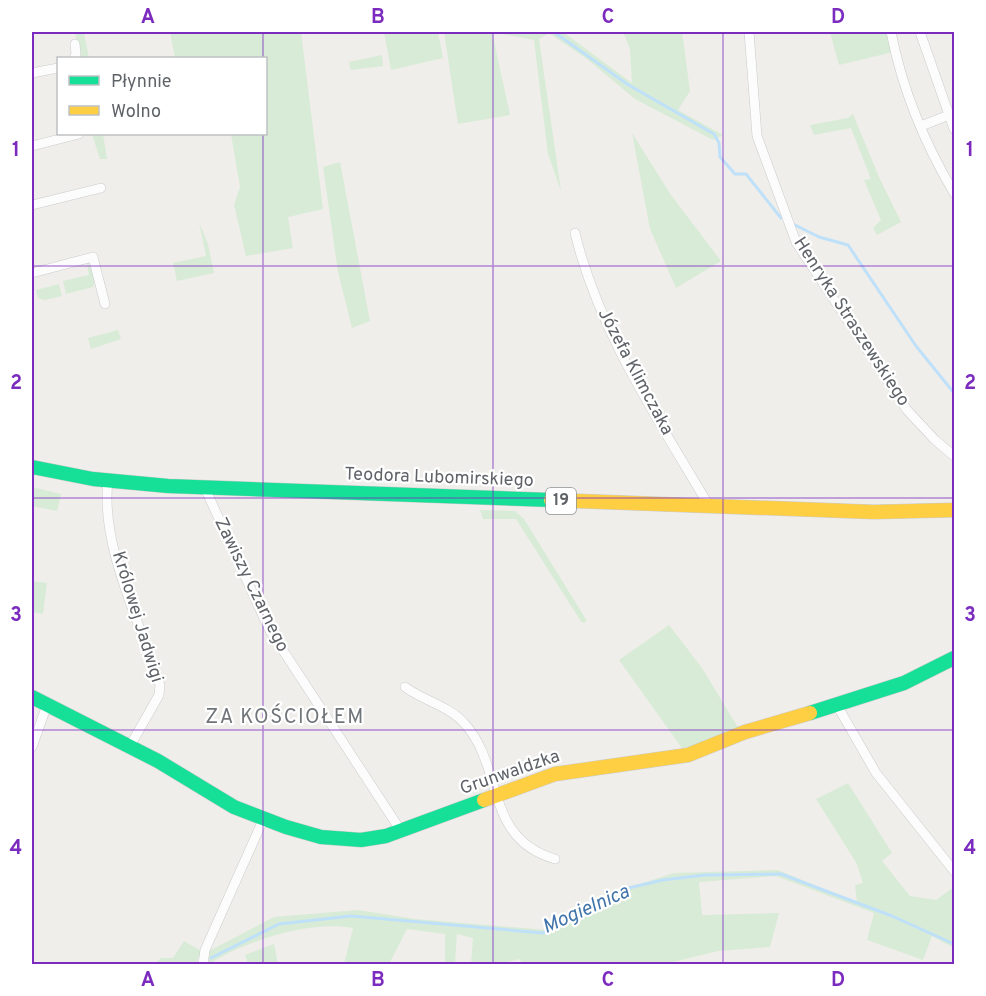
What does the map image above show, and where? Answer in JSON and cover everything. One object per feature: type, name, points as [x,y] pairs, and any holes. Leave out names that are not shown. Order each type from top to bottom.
[{"type":"main road","name":"Teodora Lubomirskiego","points":[[32,467],[108,481],[205,488],[874,512],[954,510]]},
{"type":"main road","name":"Grunwaldzka","points":[[32,697],[130,746],[201,789],[263,820],[304,833],[343,840],[366,840],[400,831],[537,779],[568,771],[682,757],[744,732],[838,707],[893,689],[954,658]]},
{"type":"street","name":"Henryka Straszewskiego","points":[[749,32],[758,136],[796,242],[907,410],[935,440],[954,456]]},
{"type":"street","points":[[891,32],[921,126],[954,193]]},
{"type":"street","points":[[920,32],[954,129]]},
{"type":"street","points":[[74,57],[75,44]]},
{"type":"street","points":[[32,73],[57,68]]},
{"type":"street","points":[[921,126],[949,115]]},
{"type":"street","points":[[32,146],[75,135]]},
{"type":"street","points":[[32,206],[101,188]]},
{"type":"street","name":"Józefa Klimczaka","points":[[575,233],[591,288],[623,359],[709,506]]},
{"type":"street","points":[[32,273],[93,257],[105,304]]},
{"type":"street","name":"Królowej Jadwigi","points":[[108,481],[107,502],[115,551],[160,685],[159,695],[130,746]]},
{"type":"street","name":"Zawiszy Czarnego","points":[[205,488],[269,629],[400,831]]},
{"type":"street","points":[[405,687],[464,722],[487,764],[495,796],[506,825],[542,855],[555,859]]},
{"type":"street","points":[[32,747],[47,705]]},
{"type":"street","points":[[838,707],[876,773],[954,871]]},
{"type":"street","points":[[203,964],[205,950],[263,820]]},
{"type":"green space","points":[[75,32],[84,32],[89,57],[79,57]]},
{"type":"green space","points":[[170,32],[301,32],[323,209],[288,217],[293,248],[246,256],[234,205],[240,187],[231,135],[267,135],[267,57],[175,57]]},
{"type":"green space","points":[[384,32],[438,32],[443,58],[391,70]]},
{"type":"green space","points":[[444,32],[492,32],[510,115],[458,124]]},
{"type":"green space","points":[[492,32],[563,32],[632,83],[630,49],[623,32],[682,32],[690,91],[678,110],[723,135],[713,140],[635,99],[587,59],[549,33],[539,39],[561,191],[548,154],[534,40]]},
{"type":"green space","points":[[830,32],[888,32],[893,52],[839,65]]},
{"type":"green space","points":[[382,55],[383,66],[351,70],[349,62]]},
{"type":"green space","points":[[853,114],[879,177],[901,222],[877,235],[873,228],[881,220],[864,180],[871,179],[851,128],[814,135],[810,125],[848,118]]},
{"type":"green space","points":[[632,133],[671,195],[721,261],[676,288],[650,229]]},
{"type":"green space","points":[[92,135],[103,135],[107,159],[100,159]]},
{"type":"green space","points":[[340,162],[370,321],[352,328],[338,272],[323,167]]},
{"type":"green space","points":[[199,222],[208,244],[214,273],[177,281],[173,263],[206,256]]},
{"type":"green space","points":[[87,264],[90,266],[95,281],[93,287],[66,294],[63,281],[89,275]]},
{"type":"green space","points":[[59,284],[62,296],[45,300],[38,298],[36,290]]},
{"type":"green space","points":[[118,330],[121,339],[91,349],[88,338]]},
{"type":"green space","points":[[32,487],[61,494],[57,511],[32,506]]},
{"type":"green space","points":[[480,510],[515,511],[524,519],[587,621],[582,623],[516,519],[483,519]]},
{"type":"green space","points":[[32,581],[47,583],[43,614],[32,612]]},
{"type":"green space","points":[[669,625],[702,668],[739,729],[684,751],[619,660]]},
{"type":"green space","points":[[848,783],[892,853],[882,861],[910,896],[936,900],[954,887],[954,948],[932,936],[923,960],[867,940],[874,913],[776,876],[699,882],[702,915],[779,913],[770,947],[718,951],[665,964],[522,964],[520,959],[499,964],[471,964],[473,938],[457,934],[455,964],[445,964],[445,934],[407,929],[389,964],[344,964],[353,928],[336,926],[278,934],[259,940],[209,964],[209,951],[274,917],[358,910],[415,919],[547,930],[621,890],[674,873],[778,870],[857,903],[855,885],[863,883],[857,864],[816,799]]},
{"type":"green space","points":[[184,941],[201,951],[196,964],[155,964],[161,958],[173,958]]},
{"type":"green space","points":[[274,944],[278,964],[248,964],[245,955]]},
{"type":"waterway","points":[[554,32],[627,84],[714,134],[719,143],[720,157],[735,174],[746,174],[781,218]]},
{"type":"waterway","points":[[795,225],[819,237],[848,245],[916,346],[954,393]]},
{"type":"waterway","name":"Mogielnica","points":[[211,958],[279,924],[351,916],[543,933],[624,889],[663,880],[705,875],[781,874],[892,916],[954,944]]},
{"type":"traffic: fast","points":[[32,467],[93,479],[168,486],[551,500]]},
{"type":"traffic: fast","points":[[810,713],[904,683],[954,658]]},
{"type":"traffic: fast","points":[[32,697],[158,761],[234,807],[286,827],[321,837],[361,840],[386,836],[484,800]]},
{"type":"traffic: slow","points":[[551,500],[874,512],[954,510]]},
{"type":"traffic: slow","points":[[484,800],[555,774],[688,755],[745,732],[810,713]]},
{"type":"district","name":"ZA KOŚCIOŁEM","points":[[285,718]]}]
